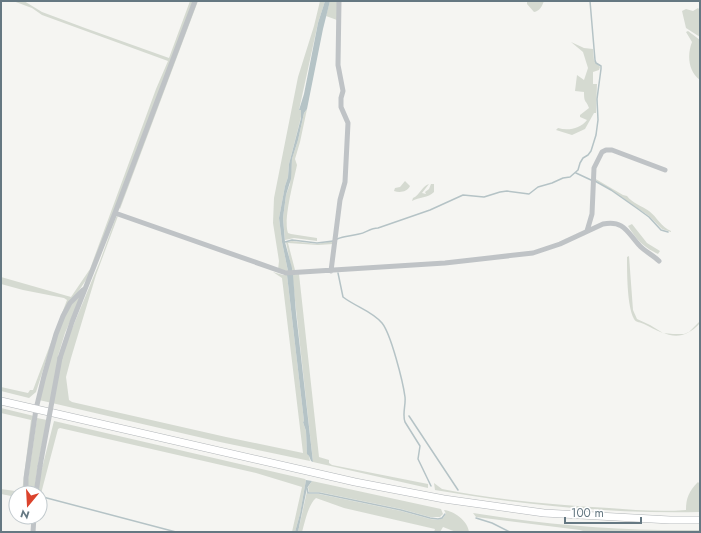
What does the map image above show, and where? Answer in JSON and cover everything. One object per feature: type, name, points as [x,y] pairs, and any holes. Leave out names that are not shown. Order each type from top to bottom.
[{"type":"highway","points":[[1,401],[355,482],[444,499],[544,514],[700,520]]},
{"type":"street","points":[[37,485],[60,358],[72,322],[195,1]]},
{"type":"street","points":[[331,271],[340,200],[345,182],[348,123],[342,107],[341,98],[343,90],[338,65],[339,1]]},
{"type":"street","points":[[587,231],[592,214],[594,168],[602,152],[612,150],[665,170]]},
{"type":"street","points":[[115,213],[286,274],[445,263],[533,253],[560,244],[603,224],[609,223],[620,225],[629,232],[640,246],[659,261]]},
{"type":"street","points":[[26,485],[36,409],[56,334],[63,316],[70,304],[86,287]]},
{"type":"street","points":[[33,525],[33,532]]},
{"type":"shaded area","points":[[13,1],[24,1],[42,12],[169,58],[190,1],[193,1],[99,252],[88,277],[69,302],[54,336],[36,392],[29,398],[1,391],[1,387],[28,393],[30,390],[33,390],[67,300],[64,298],[1,284],[1,277],[71,297],[90,269],[156,89],[168,61],[42,15],[32,8]]},
{"type":"shaded area","points":[[196,1],[198,1],[120,209],[119,207]]},
{"type":"shaded area","points":[[320,1],[325,1],[318,23],[299,110],[301,110],[301,117],[289,164],[288,177],[279,218],[288,271],[278,270],[279,261],[273,223],[274,198],[298,77]]},
{"type":"shaded area","points":[[325,1],[330,1],[307,109],[304,113],[292,159],[291,179],[286,195],[283,218],[285,242],[292,268],[292,271],[288,271],[279,218],[288,177],[289,164],[301,118],[301,110],[299,110],[304,94],[318,23]]},
{"type":"shaded area","points":[[330,1],[338,1],[337,20],[326,16]]},
{"type":"shaded area","points":[[527,1],[544,1],[542,6],[534,12],[527,4]]},
{"type":"shaded area","points":[[698,8],[700,10],[700,37],[686,28],[682,11],[686,9],[693,11]]},
{"type":"shaded area","points":[[688,31],[700,40],[700,80],[693,72],[691,67],[689,52],[692,42],[686,32]]},
{"type":"shaded area","points":[[571,42],[584,48],[593,49],[594,60],[600,67],[599,70],[593,72],[593,84],[597,84],[596,113],[594,113],[585,129],[572,135],[556,130],[558,128],[574,128],[584,123],[587,120],[580,117],[580,115],[589,108],[585,100],[584,92],[575,91],[577,75],[584,80],[588,68],[583,52]]},
{"type":"shaded area","points":[[307,109],[295,159],[297,165],[288,210],[287,227],[288,233],[317,238],[317,241],[294,238],[285,240],[283,218],[286,195],[290,184],[292,159],[304,113]]},
{"type":"shaded area","points":[[594,178],[627,196],[634,203],[649,211],[671,232],[662,229],[649,216]]},
{"type":"shaded area","points":[[405,181],[410,186],[407,190],[401,192],[394,191],[395,188],[400,187]]},
{"type":"shaded area","points":[[429,184],[422,193],[426,194],[425,192],[429,189],[431,184],[434,184],[434,192],[412,201],[424,187]]},
{"type":"shaded area","points":[[118,216],[96,275],[71,358],[66,377],[69,400],[72,402],[226,437],[303,453],[282,278],[273,272],[287,275],[303,422],[306,431],[307,453],[310,461],[220,442],[39,400],[49,360],[64,318],[78,297],[80,298],[65,333],[58,356],[62,357],[116,217]]},
{"type":"shaded area","points":[[632,224],[647,243],[660,251],[658,254],[637,239],[628,226]]},
{"type":"shaded area","points":[[292,241],[317,244],[333,241],[333,244],[318,245],[288,243],[295,270],[292,271],[286,242]]},
{"type":"shaded area","points":[[629,256],[633,310],[637,319],[662,332],[643,323],[637,322],[634,319],[630,306],[628,289],[627,257]]},
{"type":"shaded area","points":[[299,274],[319,457],[329,460],[329,463],[332,465],[428,484],[428,488],[313,462],[293,282],[293,275]]},
{"type":"shaded area","points":[[287,275],[293,275],[313,462],[307,454],[306,431],[303,422]]},
{"type":"shaded area","points":[[700,321],[700,323],[693,330],[689,332]]},
{"type":"shaded area","points":[[689,332],[686,334],[673,336],[664,333],[684,334]]},
{"type":"shaded area","points":[[1,408],[34,416],[26,485],[23,485],[31,420],[1,413]]},
{"type":"shaded area","points":[[37,418],[47,420],[35,485],[28,485]]},
{"type":"shaded area","points":[[54,421],[306,480],[300,514],[295,532],[292,532],[302,487],[256,473],[60,428],[58,429],[43,485],[39,485]]},
{"type":"shaded area","points":[[306,480],[312,481],[307,488],[298,532],[295,532],[300,514]]},
{"type":"shaded area","points":[[312,481],[441,509],[443,514],[440,517],[430,517],[401,509],[319,492],[309,492],[308,487]]},
{"type":"shaded area","points":[[698,482],[700,484],[700,512],[633,512],[534,504],[435,490],[434,483],[442,489],[525,502],[667,511],[686,510],[692,488]]},
{"type":"shaded area","points":[[1,489],[8,490],[8,495],[1,494]]},
{"type":"shaded area","points":[[307,491],[308,494],[319,494],[401,511],[430,519],[438,520],[443,518],[446,514],[444,510],[452,512],[463,520],[469,532],[456,532],[443,527],[440,532],[434,532],[435,529],[344,508],[316,498],[309,509],[302,532],[298,532]]},
{"type":"shaded area","points":[[473,513],[558,524],[615,528],[700,530],[700,532],[586,532],[476,517]]},
{"type":"waterway","points":[[337,239],[378,228],[430,210],[463,195],[484,197],[507,191],[529,194],[538,187],[570,177],[578,170],[583,158],[591,151],[596,135],[598,120],[597,99],[601,66],[596,63],[595,60],[590,1]]},
{"type":"waterway","points":[[576,173],[591,180]]},
{"type":"waterway","points":[[595,181],[611,190],[649,217],[661,230],[668,232]]},
{"type":"waterway","points":[[285,242],[292,240],[317,243],[333,241]]},
{"type":"waterway","points":[[338,273],[343,297],[374,315],[382,323],[389,337],[404,390],[405,422],[420,446],[418,459],[431,486]]},
{"type":"waterway","points":[[409,416],[458,490]]},
{"type":"waterway","points":[[307,488],[308,493],[319,493],[401,510],[430,518],[442,518],[445,514]]},
{"type":"waterway","points":[[48,498],[176,532]]},
{"type":"waterway","points":[[476,518],[492,523],[510,532]]}]
